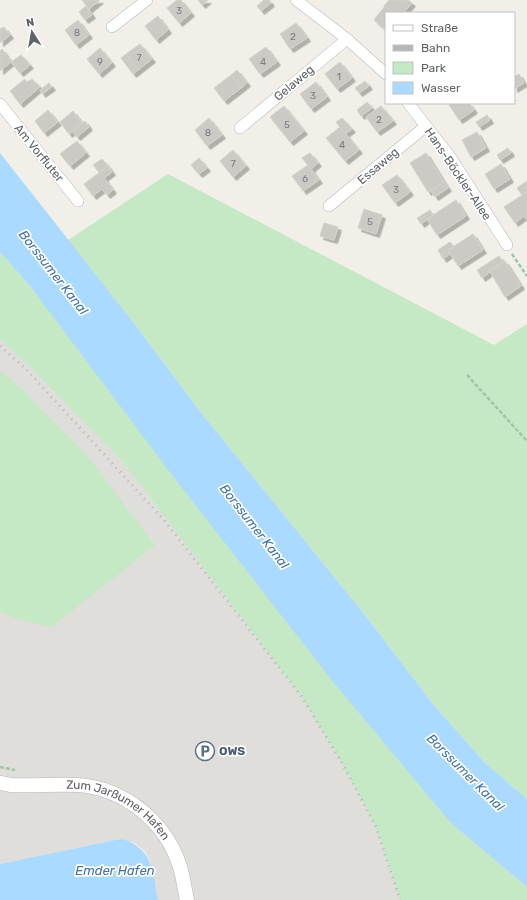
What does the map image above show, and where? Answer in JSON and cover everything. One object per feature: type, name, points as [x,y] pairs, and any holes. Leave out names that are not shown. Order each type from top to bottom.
[{"type":"street","points":[[112,27],[147,0]]},
{"type":"street","points":[[296,0],[348,39],[385,73]]},
{"type":"street","name":"Gelaweg","points":[[240,128],[348,39]]},
{"type":"street","name":"Am Vorfluter","points":[[0,104],[78,201]]},
{"type":"street","name":"Hans-Böckler-Allee","points":[[409,104],[451,158],[507,245]]},
{"type":"street","name":"Essaweg","points":[[329,206],[426,126]]},
{"type":"street","name":"Zum Jarßumer Hafen","points":[[0,783],[18,786],[80,785],[117,795],[130,802],[155,823],[167,837],[179,863],[187,900]]},
{"type":"path","points":[[507,245],[527,276]]},
{"type":"path","points":[[467,375],[527,441]]},
{"type":"shaded area","points":[[0,252],[451,823],[527,887],[527,900],[158,900],[150,860],[145,851],[136,844],[124,839],[0,864]]},
{"type":"green space","points":[[168,174],[494,345],[527,324],[527,799],[484,762],[433,704],[365,615],[199,410],[137,327],[68,240]]},
{"type":"green space","points":[[0,252],[30,286],[451,823],[527,887],[527,900],[400,900],[376,827],[342,763],[302,697],[124,463],[22,359],[0,340]]},
{"type":"green space","points":[[0,370],[24,391],[90,459],[155,545],[52,627],[20,620],[0,612]]},
{"type":"water","name":"Borssumer Kanal","points":[[0,153],[137,327],[199,410],[365,615],[433,704],[484,762],[527,799],[527,887],[451,823],[334,683],[172,475],[30,286],[0,252]]},
{"type":"water","name":"Emder Hafen","points":[[124,839],[134,844],[147,856],[153,871],[158,900],[0,900],[0,864]]},
{"type":"building","points":[[82,0],[100,0],[89,9]]},
{"type":"building","points":[[177,0],[181,0],[191,13],[179,23],[167,8]]},
{"type":"building","points":[[198,0],[208,0],[202,5]]},
{"type":"building","points":[[264,0],[269,0],[271,3],[261,11],[257,6]]},
{"type":"building","points":[[389,0],[408,0],[412,3],[404,12],[392,12],[384,6]]},
{"type":"building","points":[[86,6],[92,15],[85,20],[79,12]]},
{"type":"building","points":[[385,6],[392,12],[385,12],[385,29],[374,20]]},
{"type":"building","points":[[158,16],[168,30],[156,40],[145,26]]},
{"type":"building","points":[[78,20],[89,35],[76,45],[65,30]]},
{"type":"building","points":[[296,23],[307,38],[290,49],[280,34]]},
{"type":"building","points":[[4,27],[10,35],[0,43],[0,29]]},
{"type":"building","points":[[140,44],[152,59],[138,70],[126,54]]},
{"type":"building","points":[[266,47],[277,62],[260,74],[249,59]]},
{"type":"building","points":[[100,48],[112,63],[99,74],[87,59]]},
{"type":"building","points":[[2,49],[11,62],[0,71],[0,51]]},
{"type":"building","points":[[126,54],[138,70],[133,74],[121,58]]},
{"type":"building","points":[[21,55],[30,65],[20,73],[11,62]]},
{"type":"building","points":[[340,62],[352,78],[337,89],[325,74]]},
{"type":"building","points":[[237,70],[247,83],[241,88],[231,75]]},
{"type":"building","points":[[519,74],[524,83],[515,88],[515,76]]},
{"type":"building","points":[[231,75],[241,88],[224,101],[214,88]]},
{"type":"building","points":[[25,79],[27,82],[32,79],[40,87],[20,104],[10,91]]},
{"type":"building","points":[[365,81],[369,86],[359,93],[355,88]]},
{"type":"building","points":[[316,82],[327,97],[311,109],[300,94]]},
{"type":"building","points":[[49,83],[52,87],[42,94],[40,90]]},
{"type":"building","points":[[367,102],[372,108],[361,116],[357,110]]},
{"type":"building","points":[[449,104],[470,104],[474,110],[459,120]]},
{"type":"building","points":[[284,106],[304,131],[290,142],[270,117]]},
{"type":"building","points":[[381,106],[393,121],[377,132],[366,117]]},
{"type":"building","points":[[48,110],[58,122],[44,133],[35,121]]},
{"type":"building","points":[[73,111],[82,123],[69,134],[60,122]]},
{"type":"building","points":[[487,115],[490,120],[479,127],[476,122]]},
{"type":"building","points":[[209,118],[222,135],[207,146],[195,130]]},
{"type":"building","points":[[342,118],[352,129],[345,134],[336,122]]},
{"type":"building","points":[[85,121],[89,127],[77,137],[72,131]]},
{"type":"building","points":[[340,127],[359,150],[345,161],[326,138]]},
{"type":"building","points":[[477,132],[486,148],[471,157],[462,140]]},
{"type":"building","points":[[77,141],[86,153],[70,166],[60,154]]},
{"type":"building","points":[[508,148],[511,153],[500,160],[497,155]]},
{"type":"building","points":[[233,150],[246,166],[233,177],[220,161]]},
{"type":"building","points":[[310,153],[318,163],[311,169],[302,158]]},
{"type":"building","points":[[426,153],[444,182],[428,192],[410,163]]},
{"type":"building","points":[[199,158],[203,163],[195,170],[191,165]]},
{"type":"building","points":[[102,159],[108,166],[99,172],[93,165]]},
{"type":"building","points":[[203,163],[207,168],[199,174],[195,170]]},
{"type":"building","points":[[501,164],[510,179],[494,189],[485,174]]},
{"type":"building","points":[[308,165],[319,180],[303,191],[292,176]]},
{"type":"building","points":[[108,166],[112,172],[104,178],[113,190],[107,195],[102,189],[93,196],[84,184]]},
{"type":"building","points":[[397,175],[410,192],[395,203],[382,185]]},
{"type":"building","points":[[527,181],[527,192],[522,195],[517,188]]},
{"type":"building","points":[[444,182],[448,188],[435,197],[431,191]]},
{"type":"building","points":[[527,192],[527,220],[524,216],[515,223],[504,207]]},
{"type":"building","points":[[456,200],[466,216],[437,235],[427,219]]},
{"type":"building","points":[[364,209],[382,215],[376,234],[358,228]]},
{"type":"building","points":[[430,210],[433,215],[421,224],[417,218]]},
{"type":"building","points":[[324,223],[338,227],[334,240],[320,236]]},
{"type":"building","points":[[473,234],[483,250],[458,266],[448,250]]},
{"type":"building","points":[[450,242],[454,247],[448,250],[450,254],[443,259],[438,250]]},
{"type":"building","points":[[499,256],[503,262],[482,278],[477,270]]},
{"type":"building","points":[[505,261],[521,286],[505,297],[489,270]]},
{"type":"railway","points":[[0,346],[25,368],[164,520],[302,697],[342,763],[376,827],[400,900]]},
{"type":"place","name":"OWS","points":[[205,751]]}]
